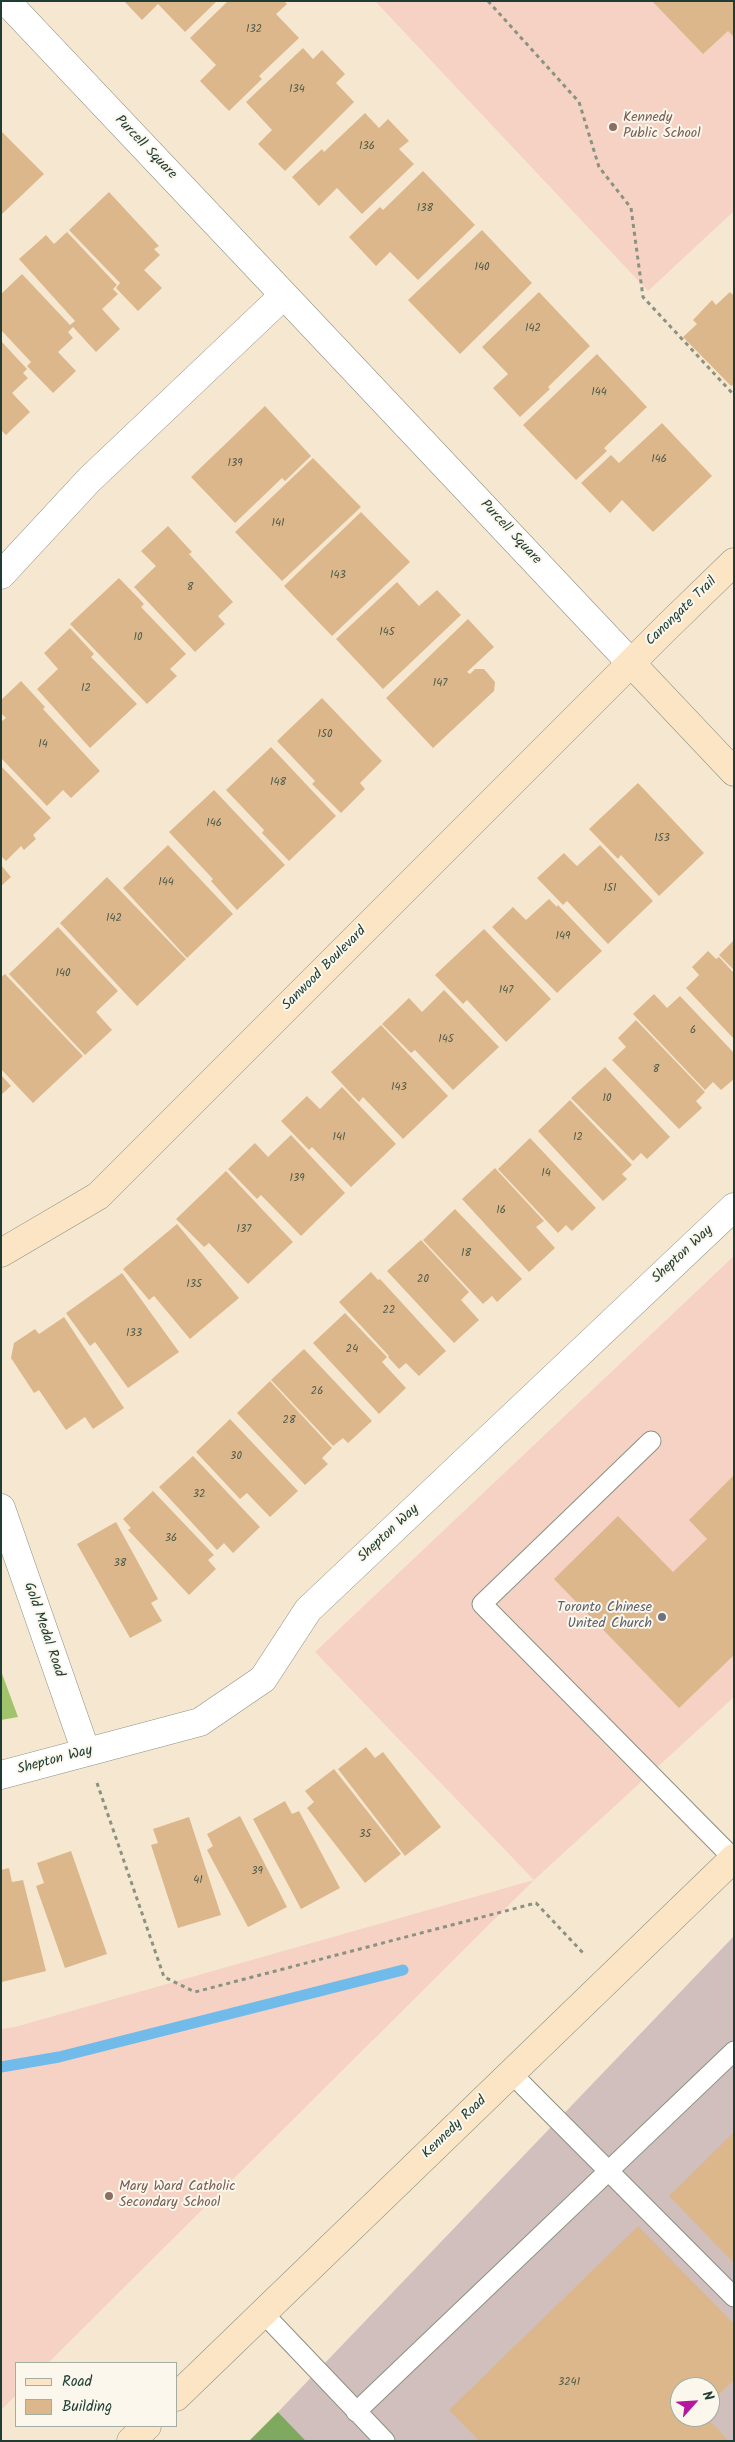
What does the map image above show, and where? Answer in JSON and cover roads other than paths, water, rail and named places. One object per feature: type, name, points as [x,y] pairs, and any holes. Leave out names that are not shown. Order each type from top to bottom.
[{"type":"street","name":"Purcell Square","points":[[6,1],[584,611],[631,663],[732,766]]},
{"type":"street","points":[[1,575],[89,480],[284,295]]},
{"type":"street","name":"Canongate Trail","points":[[631,663],[734,562]]},
{"type":"street","name":"Sanwood Boulevard","points":[[1,1252],[98,1196],[631,663]]},
{"type":"street","name":"Shepton Way","points":[[1,1775],[200,1722],[263,1679],[308,1610],[734,1207]]},
{"type":"street","name":"Gold Medal Road","points":[[1,1508],[86,1752]]},
{"type":"street","name":"Kennedy Road","points":[[178,2395],[734,1859]]},
{"type":"street","points":[[131,2441],[146,2427]]},
{"type":"lane","points":[[651,1441],[482,1604],[734,1859]]},
{"type":"lane","points":[[356,2412],[734,2051]]},
{"type":"lane","points":[[511,2073],[734,2297]]},
{"type":"lane","points":[[263,2314],[385,2441]]},
{"type":"waterway","points":[[1,2067],[59,2057],[403,1970]]},
{"type":"place","name":"Kennedy Public School","points":[[613,127]]},
{"type":"place","name":"Toronto Chinese United Church","points":[[662,1617]]},
{"type":"place","name":"Mary Ward Catholic Secondary School","points":[[109,2196]]}]
